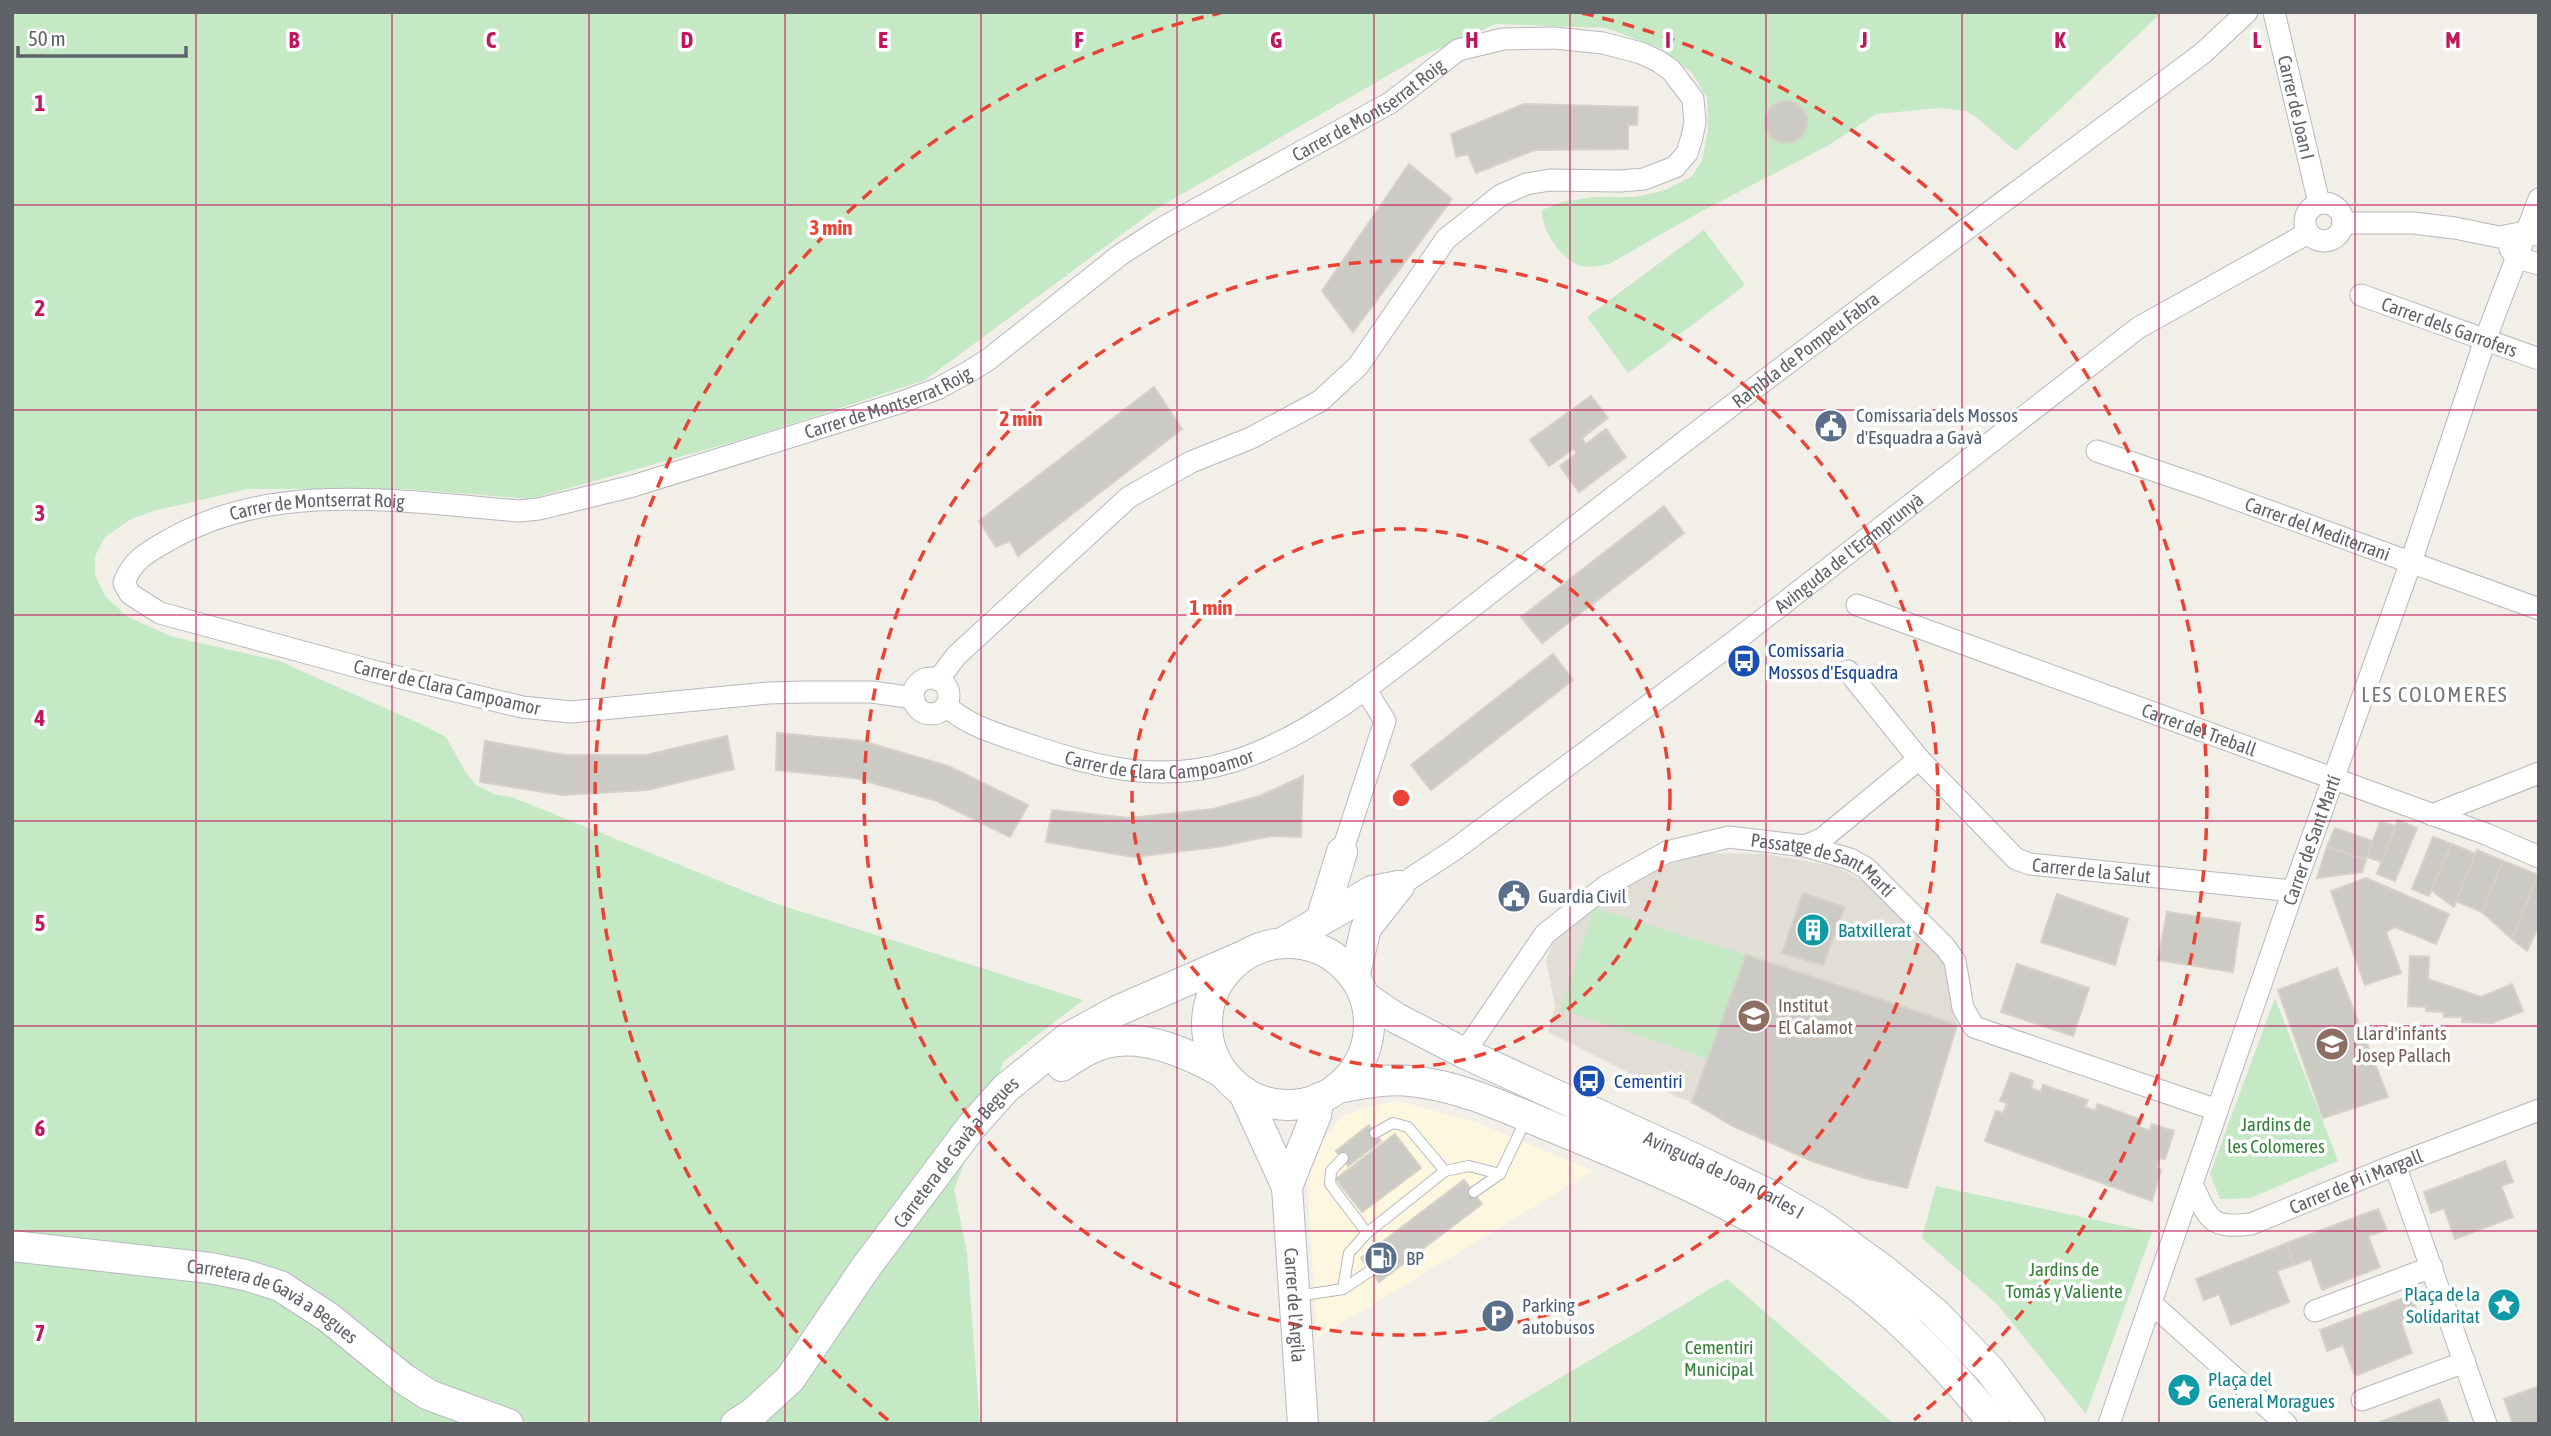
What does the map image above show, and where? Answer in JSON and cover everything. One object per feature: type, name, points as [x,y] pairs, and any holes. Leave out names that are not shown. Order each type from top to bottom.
[{"type":"main road","points":[[1342,852],[1351,876],[1386,889]]},
{"type":"main road","points":[[1321,920],[1342,852]]},
{"type":"main road","points":[[1284,942],[1321,920],[1386,889]]},
{"type":"main road","points":[[1360,987],[1346,966],[1323,951],[1284,942],[1257,948],[1241,957],[1220,978],[1208,1005],[1206,1025],[1209,1045],[1232,1081],[1261,1100],[1300,1104],[1329,1093],[1357,1065],[1366,1047],[1369,1027],[1360,987],[1366,928],[1386,889]]},
{"type":"main road","name":"Carretera de Gavà a Begues","points":[[736,1424],[753,1413],[790,1379],[866,1267],[972,1126],[1006,1088],[1068,1038],[1107,1016],[1241,957]]},
{"type":"main road","name":"Avinguda de Joan Carles I","points":[[1360,987],[1396,1018],[1464,1053],[1706,1164],[1772,1196],[1817,1222],[1886,1272],[1934,1313],[1990,1370],[2029,1424]]},
{"type":"main road","name":"Carretera de Gavà a Begues","points":[[764,1424],[797,1393],[879,1276],[975,1148],[1010,1107],[1043,1078],[1098,1046],[1135,1041],[1197,1058],[1232,1081]]},
{"type":"main road","name":"Avinguda de Joan Carles I","points":[[1329,1093],[1372,1082],[1410,1080],[1481,1098],[1604,1148],[1759,1220],[1802,1246],[1875,1300],[1967,1389],[1994,1424]]},
{"type":"main road","name":"Carrer de l'Argila","points":[[1232,1081],[1287,1187],[1303,1424]]},
{"type":"main road","name":"Carrer de l'Argila","points":[[1287,1187],[1316,1115],[1329,1093]]},
{"type":"main road","name":"Carretera de Gavà a Begues","points":[[12,1246],[210,1268],[280,1286],[328,1317],[404,1379],[429,1395],[508,1424]]},
{"type":"main road","name":"Carretera de Gavà a Begues","points":[[12,1258],[191,1279],[254,1290],[275,1299],[325,1330],[400,1392],[461,1424]]},
{"type":"street","name":"Rambla de Pompeu Fabra","points":[[1366,690],[1671,452],[2203,53],[2247,12]]},
{"type":"street","name":"Carrer de Joan I","points":[[2274,12],[2319,203]]},
{"type":"street","name":"Carrer de Montserrat Roig","points":[[124,583],[129,569],[139,558],[182,533],[232,513],[296,502],[344,499],[519,511],[539,509],[633,486],[937,389],[989,359],[1120,256],[1152,235],[1382,108],[1458,50],[1515,39],[1554,38],[1603,43],[1641,52],[1671,70],[1681,81],[1693,99],[1695,122],[1687,153],[1675,167],[1644,179],[1550,180],[1526,184],[1501,195],[1446,239],[1358,366],[1320,401],[1251,438],[1191,462],[1129,497],[956,656],[938,680]]},
{"type":"street","name":"Carrer de Sant Martí","points":[[2109,1424],[2486,340],[2517,258],[2533,234],[2539,199]]},
{"type":"street","points":[[2319,203],[2335,206],[2342,215],[2343,223],[2339,234],[2328,241],[2315,239],[2305,227],[2305,217],[2309,209],[2319,203]]},
{"type":"street","points":[[2343,223],[2413,223],[2499,237],[2533,234]]},
{"type":"street","name":"Avinguda de l'Eramprunyà","points":[[1386,889],[1454,850],[1740,637],[2138,328],[2308,233]]},
{"type":"street","points":[[2499,237],[2517,258],[2539,264]]},
{"type":"street","name":"Carrer dels Garrofers","points":[[2361,295],[2539,359]]},
{"type":"street","name":"Carrer del Mediterrani","points":[[2096,451],[2539,609]]},
{"type":"street","name":"Carrer de Clara Campoamor","points":[[124,583],[130,594],[160,613],[364,669],[522,708],[571,712],[743,695],[803,692],[872,692],[914,698]]},
{"type":"street","name":"Carrer del Treball","points":[[1857,605],[2054,679],[2486,834],[2539,858]]},
{"type":"street","name":"Carrer de la Salut","points":[[1849,671],[1919,759],[2016,859],[2030,864],[2293,891]]},
{"type":"street","points":[[929,678],[938,680],[948,690],[946,706],[938,713],[927,713],[917,707],[915,690],[922,681],[929,678]]},
{"type":"street","name":"Carrer de Clara Campoamor","points":[[946,706],[975,726],[1075,761],[1116,770],[1179,771],[1205,769],[1249,755],[1286,739],[1366,690]]},
{"type":"street","points":[[1342,852],[1385,720],[1366,690]]},
{"type":"street","points":[[1805,846],[1823,838],[1919,759]]},
{"type":"street","points":[[2432,814],[2539,773]]},
{"type":"street","name":"Passatge de Sant Martí","points":[[1464,1053],[1545,934],[1606,886],[1667,852],[1729,837],[1805,846],[1839,854],[1866,868],[1945,947],[1955,961],[1963,1008],[1974,1027],[2217,1110]]},
{"type":"street","name":"Carrer de Pi i Margall","points":[[2192,1184],[2207,1216],[2225,1227],[2251,1224],[2539,1110]]},
{"type":"street","points":[[2395,1165],[2486,1424]]},
{"type":"street","points":[[2315,1311],[2432,1267]]},
{"type":"street","points":[[2152,1304],[2286,1424]]},
{"type":"street","points":[[2362,1400],[2465,1362]]},
{"type":"lane","points":[[1474,1192],[1500,1174],[1527,1117]]},
{"type":"lane","points":[[1375,1133],[1393,1123],[1408,1127],[1445,1171]]},
{"type":"lane","points":[[1343,1158],[1331,1171],[1330,1184],[1367,1233]]},
{"type":"lane","points":[[1343,1289],[1349,1253],[1367,1233],[1445,1171],[1469,1166],[1500,1174]]},
{"type":"lane","points":[[1293,1297],[1343,1289],[1370,1271]]},
{"type":"shaded area","name":"Institut El Calamot","points":[[1702,853],[1765,854],[1834,866],[1869,884],[1949,967],[1957,1025],[1907,1188],[1814,1162],[1548,1032],[1555,1007],[1546,960],[1555,938],[1622,882]]},
{"type":"shaded area","name":"BP","points":[[1398,1101],[1476,1122],[1593,1171],[1317,1338],[1307,1178],[1323,1140],[1342,1116]]},
{"type":"green space","points":[[12,12],[2162,12],[2016,151],[1966,111],[1939,108],[1876,114],[1829,145],[1702,211],[1609,264],[1588,267],[1569,260],[1557,248],[1544,225],[1542,210],[1562,202],[1593,197],[1634,197],[1663,191],[1691,177],[1702,161],[1708,129],[1707,98],[1692,73],[1660,48],[1606,28],[1496,24],[1420,57],[1156,209],[925,380],[751,437],[530,499],[407,489],[248,489],[153,511],[131,519],[105,537],[95,556],[95,575],[105,596],[128,617],[173,637],[279,661],[421,724],[446,737],[476,785],[494,794],[512,797],[774,903],[1083,1000],[1004,1061],[954,1189],[967,1253],[980,1424],[12,1424]]},
{"type":"green space","points":[[1704,230],[1745,285],[1628,373],[1587,317]]},
{"type":"green space","points":[[1594,908],[1746,955],[1708,1059],[1560,1009]]},
{"type":"green space","name":"Jardins de les Colomeres","points":[[2275,998],[2338,1161],[2250,1198],[2220,1199],[2210,1174]]},
{"type":"green space","name":"Jardins de Tomás y Valiente","points":[[1936,1186],[2152,1232],[2086,1414],[1997,1304],[1922,1238]]},
{"type":"green space","name":"Cementiri Municipal","points":[[1727,1279],[1894,1424],[1482,1424]]},
{"type":"building","points":[[1786,101],[1801,107],[1807,122],[1801,137],[1786,143],[1771,137],[1765,122],[1771,107]]},
{"type":"building","points":[[1524,104],[1638,107],[1637,125],[1628,125],[1628,149],[1535,150],[1476,173],[1468,154],[1456,157],[1451,134]]},
{"type":"building","points":[[1409,164],[1452,199],[1353,332],[1322,291]]},
{"type":"building","points":[[1154,387],[1182,429],[1018,556],[1010,541],[996,547],[979,521]]},
{"type":"building","points":[[1591,396],[1608,418],[1582,438],[1586,444],[1606,429],[1626,457],[1579,492],[1560,466],[1577,453],[1573,449],[1549,466],[1530,440]]},
{"type":"building","points":[[1664,506],[1684,533],[1542,643],[1521,617]]},
{"type":"building","points":[[1553,654],[1573,680],[1431,790],[1411,765]]},
{"type":"building","points":[[777,733],[862,741],[948,766],[1028,805],[1010,837],[937,801],[855,778],[776,770]]},
{"type":"building","points":[[727,736],[734,769],[647,790],[562,795],[480,782],[485,741],[564,755],[646,755]]},
{"type":"building","points":[[1303,776],[1301,837],[1271,836],[1217,847],[1133,857],[1046,842],[1052,810],[1130,818],[1213,809],[1260,796]]},
{"type":"building","points":[[2398,820],[2417,828],[2395,881],[2377,874]]},
{"type":"building","points":[[2380,822],[2395,826],[2382,862],[2367,857]]},
{"type":"building","points":[[2335,828],[2372,841],[2366,860],[2327,847]]},
{"type":"building","points":[[2433,837],[2452,844],[2429,896],[2412,889]]},
{"type":"building","points":[[2452,844],[2476,854],[2454,907],[2431,890]]},
{"type":"building","points":[[2327,847],[2366,860],[2362,872],[2317,878]]},
{"type":"building","points":[[2477,850],[2503,861],[2482,912],[2456,901]]},
{"type":"building","points":[[2503,861],[2538,875],[2512,939],[2482,912]]},
{"type":"building","points":[[2538,875],[2539,925],[2527,951],[2512,939]]},
{"type":"building","points":[[2366,878],[2449,914],[2436,944],[2395,927],[2386,932],[2401,973],[2365,985],[2331,891]]},
{"type":"building","name":"Batxillerat","points":[[1803,893],[1845,907],[1823,965],[1782,953]]},
{"type":"building","points":[[2057,894],[2128,919],[2115,965],[2041,942]]},
{"type":"building","points":[[2167,912],[2240,923],[2233,972],[2158,960]]},
{"type":"building","points":[[1746,955],[1957,1025],[1907,1188],[1814,1162],[1733,1126],[1692,1102]]},
{"type":"building","points":[[2410,956],[2429,957],[2428,979],[2481,997],[2512,984],[2523,1011],[2492,1023],[2462,1022],[2462,1017],[2444,1017],[2444,1012],[2408,1006]]},
{"type":"building","points":[[2017,964],[2089,988],[2073,1036],[2001,1012]]},
{"type":"building","name":"Llar d'infants Josep Pallach","points":[[2337,968],[2388,1097],[2323,1118],[2278,990]]},
{"type":"building","points":[[2011,1073],[2033,1081],[2031,1088],[2041,1092],[2043,1085],[2088,1100],[2085,1107],[2095,1111],[2098,1104],[2142,1120],[2139,1127],[2150,1131],[2152,1124],[2174,1131],[2165,1159],[2159,1158],[2156,1168],[2161,1170],[2152,1201],[1985,1141],[1996,1111],[2003,1113],[2007,1103],[2000,1101]]},
{"type":"building","points":[[1369,1125],[1381,1141],[1348,1166],[1336,1151]]},
{"type":"building","points":[[1395,1134],[1421,1168],[1362,1212],[1336,1179]]},
{"type":"building","points":[[2505,1161],[2513,1182],[2501,1186],[2513,1217],[2455,1239],[2444,1208],[2431,1213],[2424,1192]]},
{"type":"building","points":[[1464,1180],[1482,1204],[1379,1282],[1361,1258]]},
{"type":"building","points":[[2378,1209],[2387,1230],[2368,1236],[2380,1267],[2322,1290],[2311,1259],[2294,1265],[2287,1243]]},
{"type":"building","points":[[2287,1243],[2294,1265],[2277,1271],[2289,1302],[2231,1325],[2219,1294],[2204,1300],[2196,1279]]},
{"type":"building","points":[[2411,1295],[2419,1317],[2401,1322],[2412,1353],[2355,1376],[2343,1345],[2327,1351],[2320,1330]]},
{"type":"building","points":[[2539,1386],[2539,1421],[2532,1424],[2513,1424],[2504,1399]]},
{"type":"building","points":[[2439,1399],[2448,1421],[2438,1424],[2375,1424]]},
{"type":"place","name":"Comissaria dels Mossos d'Esquadra a Gavà","points":[[1831,426]]},
{"type":"place","name":"Comissaria Mossos d'Esquadra","points":[[1744,661]]},
{"type":"place","name":"Guardia Civil","points":[[1514,896]]},
{"type":"place","name":"Batxillerat","points":[[1813,930]]},
{"type":"place","name":"Institut El Calamot","points":[[1754,1016]]},
{"type":"place","name":"Llar d'infants Josep Pallach","points":[[2332,1044]]},
{"type":"place","name":"Cementiri","points":[[1589,1081]]},
{"type":"place","name":"BP","points":[[1381,1258]]},
{"type":"place","name":"Plaça de la Solidaritat","points":[[2504,1305]]},
{"type":"place","name":"Parking autobusos","points":[[1498,1316]]},
{"type":"place","name":"Plaça del General Moragues","points":[[2184,1390]]},
{"type":"district","name":"LES COLOMERES","points":[[2435,695]]}]
